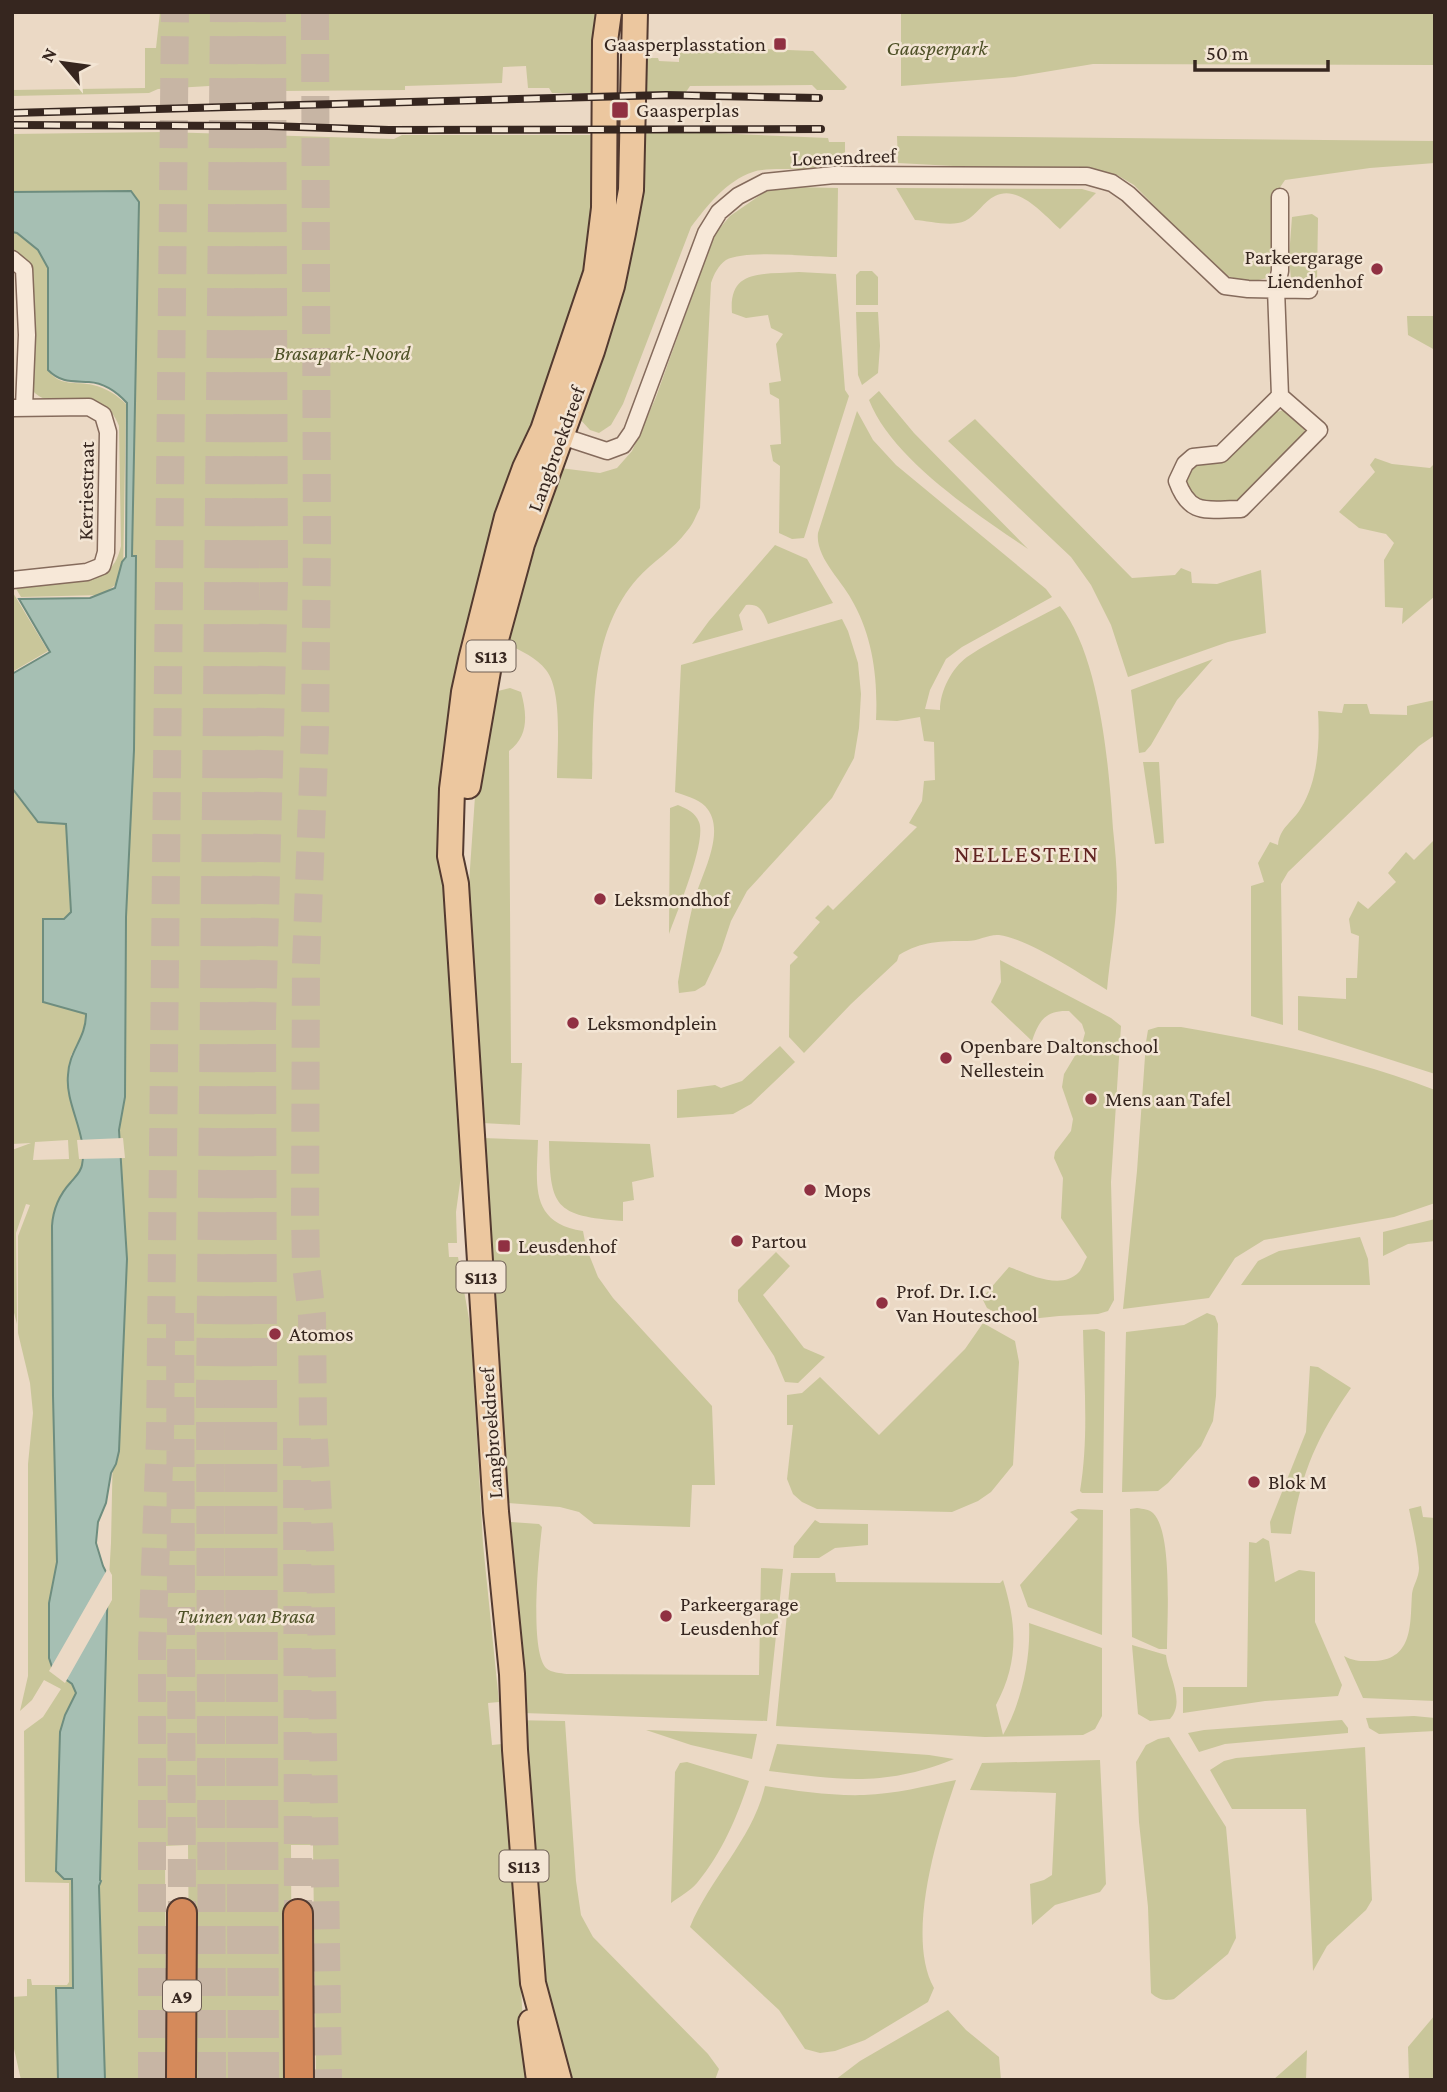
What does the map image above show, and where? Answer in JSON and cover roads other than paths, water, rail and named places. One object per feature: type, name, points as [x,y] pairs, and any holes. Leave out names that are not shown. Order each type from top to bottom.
[{"type":"highway","name":"A9","points":[[181,2080],[182,1913]]},
{"type":"highway","points":[[299,1914],[299,2080]]},
{"type":"main road","name":"Langbroekdreef","points":[[559,2080],[533,1983],[515,1750],[512,1674],[496,1513],[456,884],[489,665],[596,273],[605,187],[605,41],[609,12]]},
{"type":"main road","name":"Langbroekdreef","points":[[552,433],[592,351],[612,286],[628,212],[635,12]]},
{"type":"main road","name":"Langbroekdreef","points":[[533,1983],[530,2002],[532,2036],[539,2080]]},
{"type":"street","name":"Loenendreef","points":[[552,433],[607,451],[623,444],[632,432],[706,233],[719,212],[738,196],[765,182],[834,175],[1087,176],[1112,183],[1128,194],[1225,286],[1309,289]]},
{"type":"street","points":[[1280,197],[1280,271],[1276,289],[1280,396],[1319,430],[1241,509],[1202,510],[1184,498],[1177,481],[1185,464],[1193,457],[1220,454],[1280,396]]},
{"type":"street","points":[[12,258],[24,269],[27,335],[18,408]]},
{"type":"street","name":"Kerriestraat","points":[[12,580],[87,572],[102,566],[106,552],[108,432],[103,415],[89,407],[18,408]]},
{"type":"tunnel","points":[[152,2080],[152,1649],[160,1438],[175,12]]},
{"type":"tunnel","points":[[212,2080],[210,1394],[224,12]]},
{"type":"tunnel","points":[[242,2080],[238,1393],[251,12]]},
{"type":"tunnel","points":[[265,2080],[262,1020],[274,583],[272,12]]},
{"type":"tunnel","points":[[315,12],[317,543],[315,730],[306,964],[305,1219],[306,1265],[312,1316],[313,1427],[320,1545],[328,2080]]},
{"type":"tunnel","points":[[180,1313],[182,1913]]},
{"type":"tunnel","points":[[297,1438],[298,1914]]},
{"type":"railway","points":[[12,113],[666,95],[819,98]]},
{"type":"railway","points":[[12,125],[269,126],[389,130],[821,129]]},
{"type":"place","name":"Gaasperplasstation","points":[[780,44]]},
{"type":"place","name":"Gaasperplas","points":[[620,110]]},
{"type":"place","name":"Parkeergarage Liendenhof","points":[[1377,269]]},
{"type":"place","name":"Leksmondhof","points":[[600,899]]},
{"type":"place","name":"Leksmondplein","points":[[573,1023]]},
{"type":"place","name":"Openbare Daltonschool Nellestein","points":[[946,1058]]},
{"type":"place","name":"Mens aan Tafel","points":[[1091,1099]]},
{"type":"place","name":"Mops","points":[[810,1190]]},
{"type":"place","name":"Partou","points":[[737,1241]]},
{"type":"place","name":"Leusdenhof","points":[[504,1246]]},
{"type":"place","name":"Prof. Dr. I.C. Van Houteschool","points":[[882,1303]]},
{"type":"place","name":"Atomos","points":[[275,1334]]},
{"type":"place","name":"Blok M","points":[[1254,1482]]},
{"type":"place","name":"Parkeergarage Leusdenhof","points":[[666,1616]]},
{"type":"district","name":"NELLESTEIN","points":[[1027,854]]},
{"type":"park label","name":"Gaasperpark","points":[[937,48]]},
{"type":"park label","name":"Brasapark-Noord","points":[[342,353]]},
{"type":"park label","name":"Tuinen van Brasa","points":[[246,1616]]}]
